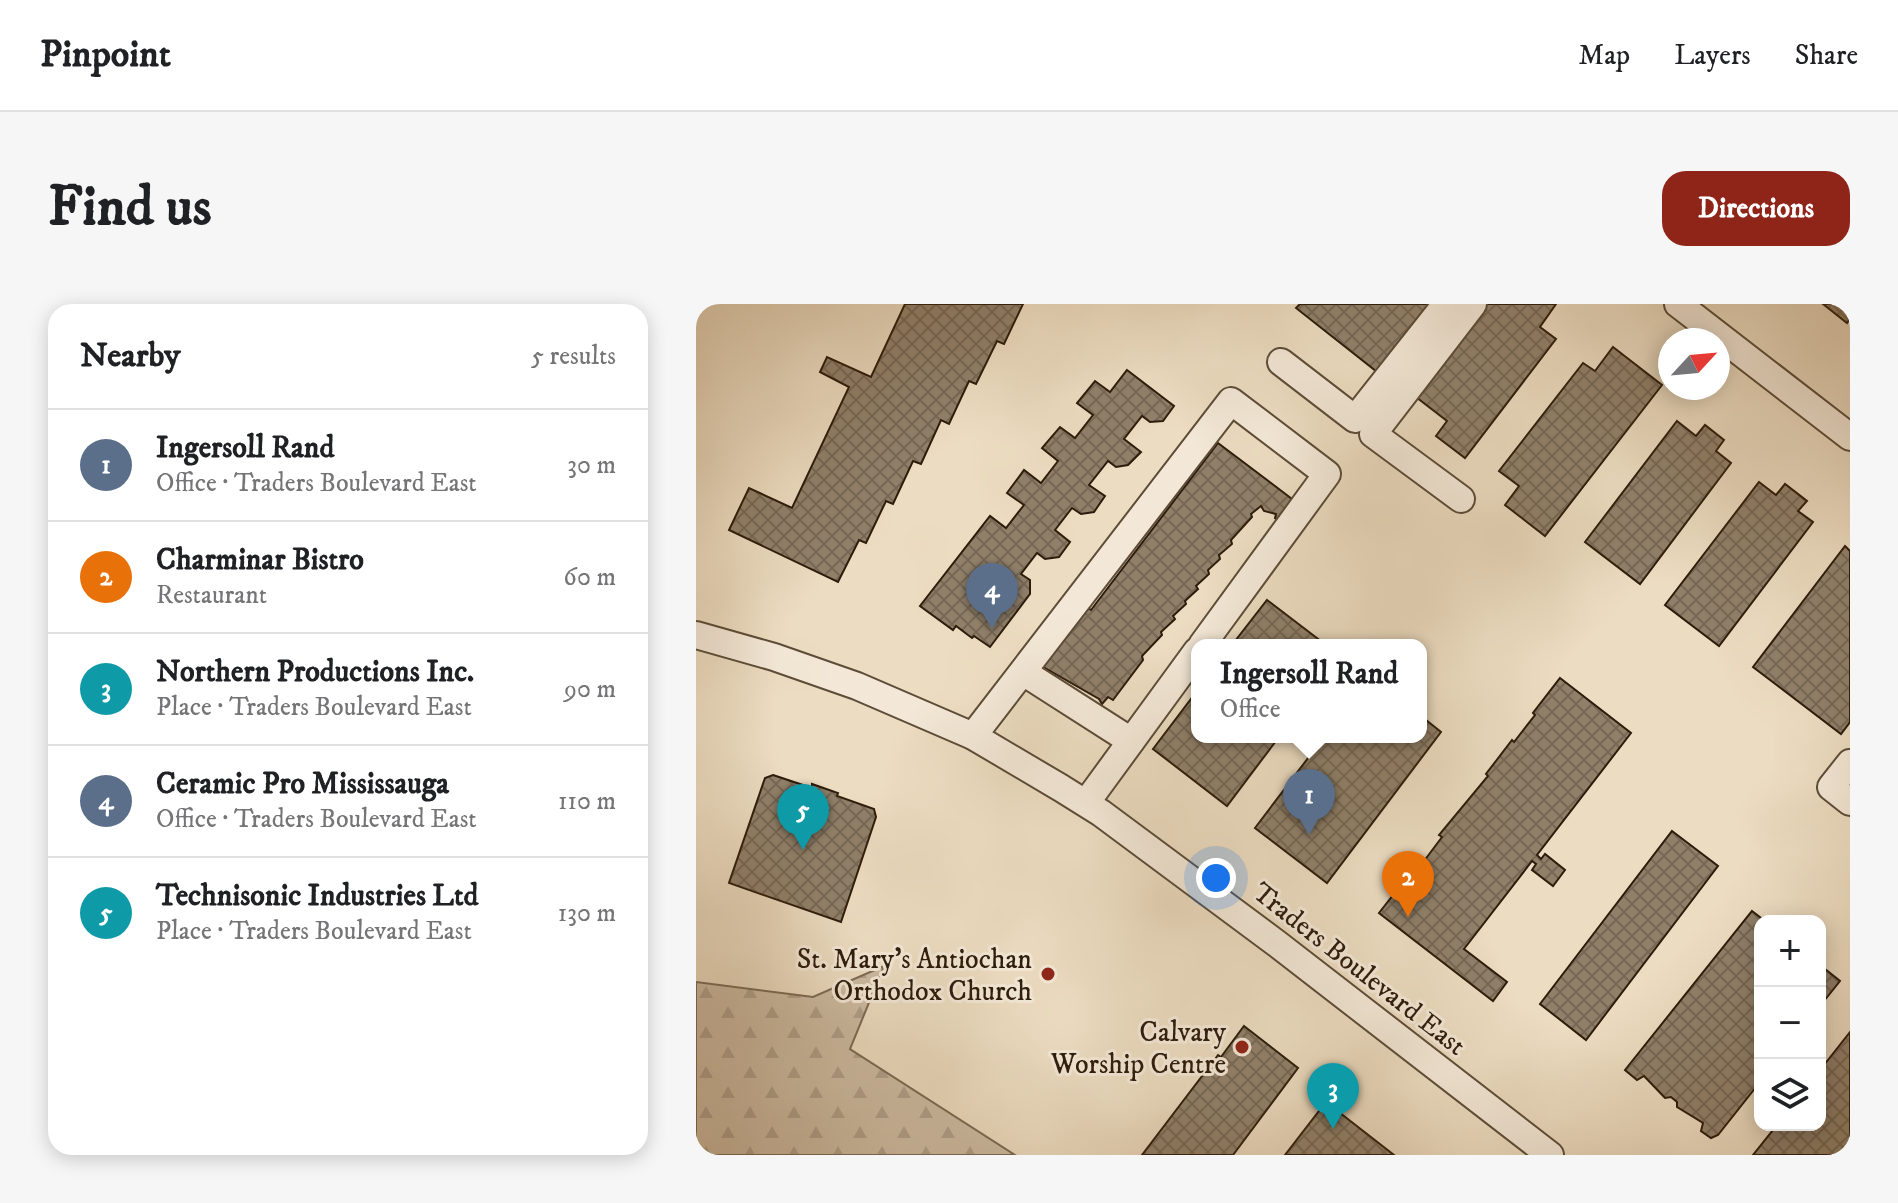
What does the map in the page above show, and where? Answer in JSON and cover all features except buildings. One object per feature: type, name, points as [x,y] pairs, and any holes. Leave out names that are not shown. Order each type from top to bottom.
[{"type":"street","points":[[1281,362],[1355,419],[1446,304]]},
{"type":"street","points":[[1461,499],[1373,434],[1473,304]]},
{"type":"street","points":[[1678,304],[1850,437]]},
{"type":"street","points":[[973,736],[1231,401],[1327,474],[1206,639]]},
{"type":"street","name":"Traders Boulevard East","points":[[696,635],[774,657],[857,686],[973,736],[1086,803],[1276,943],[1550,1155]]},
{"type":"street","points":[[1086,803],[1191,659]]},
{"type":"street","points":[[1023,672],[1131,741]]},
{"type":"street","points":[[1850,763],[1831,787],[1850,802]]},
{"type":"green space","points":[[884,966],[850,1049],[1015,1155],[696,1155],[696,982],[813,997]]},
{"type":"place","name":"Ceramic Pro Mississauga","points":[[992,629]]},
{"type":"place","name":"Ingersoll Rand","points":[[1309,835]]},
{"type":"place","name":"Technisonic Industries Ltd","points":[[803,850]]},
{"type":"place","name":"Charminar Bistro","points":[[1408,917]]},
{"type":"place","name":"St. Mary’s Antiochan Orthodox Church","points":[[1048,974]]},
{"type":"place","name":"Calvary Worship Centre","points":[[1242,1047]]},
{"type":"place","name":"Northern Productions Inc.","points":[[1333,1129]]}]
